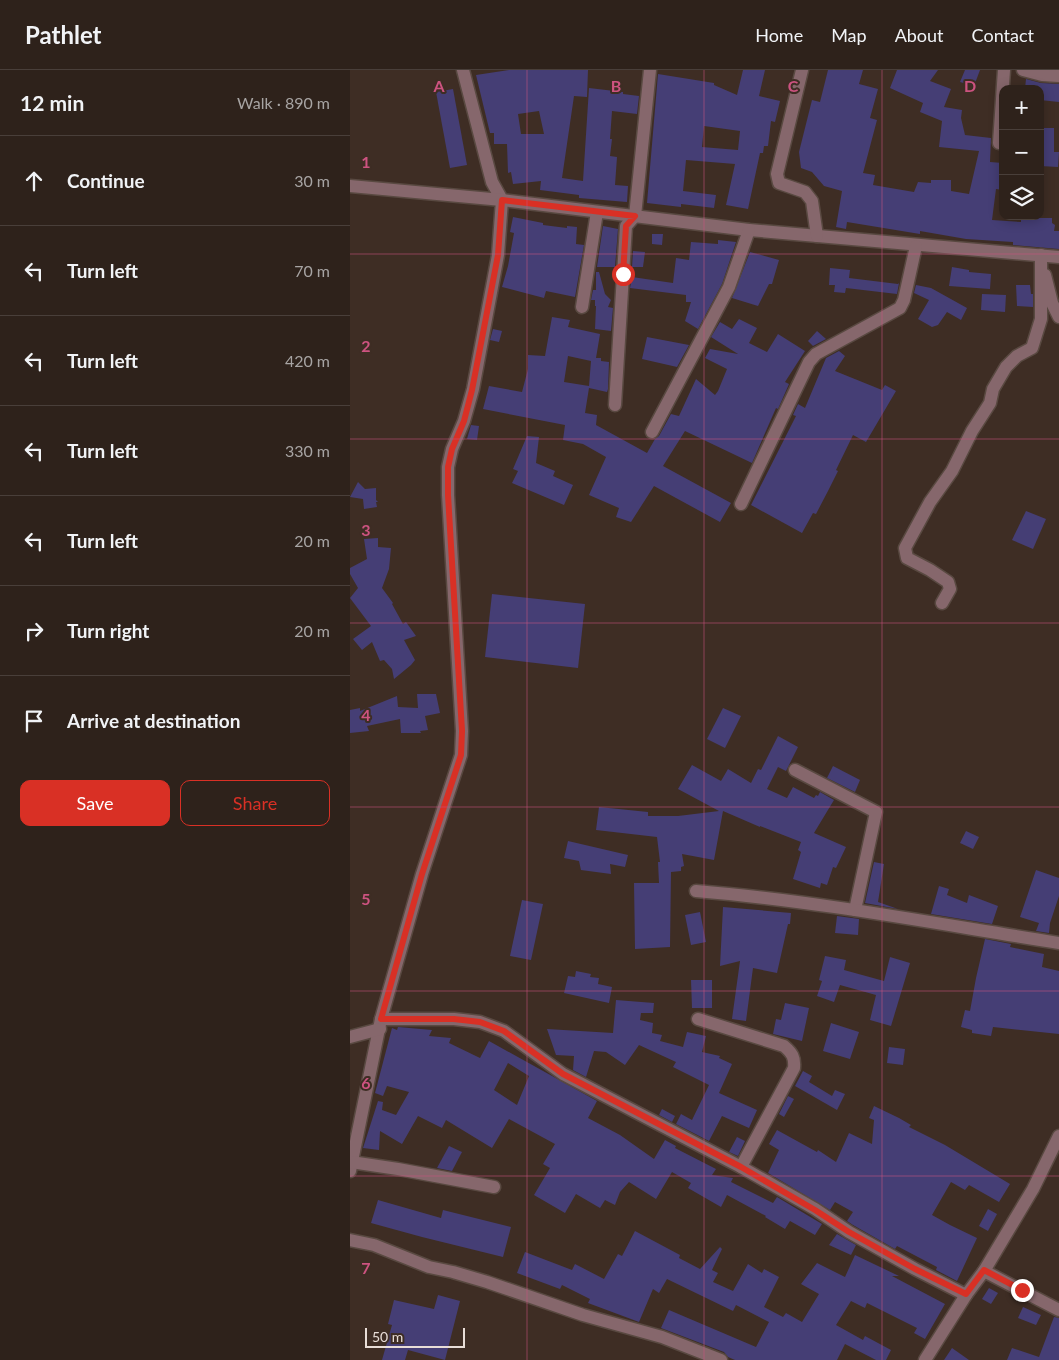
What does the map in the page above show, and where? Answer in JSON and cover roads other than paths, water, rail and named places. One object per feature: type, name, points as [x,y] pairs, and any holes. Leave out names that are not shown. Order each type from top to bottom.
[{"type":"street","points":[[463,70],[492,182],[502,200],[498,255],[472,390],[464,421],[452,449],[448,467],[462,731],[461,755],[420,883],[380,1024],[351,1166],[398,1168],[494,1187]]},
{"type":"street","points":[[615,405],[626,226],[635,216],[650,70]]},
{"type":"street","points":[[802,70],[777,174],[779,183],[806,192],[812,201],[817,236]]},
{"type":"street","points":[[1000,130],[1004,70]]},
{"type":"street","points":[[1023,70],[1042,75],[1059,76]]},
{"type":"street","points":[[350,186],[502,200],[749,230],[1059,257]]},
{"type":"street","points":[[582,307],[597,212]]},
{"type":"street","points":[[652,432],[729,287],[749,230]]},
{"type":"street","points":[[741,504],[810,362],[816,354],[900,308],[904,300],[916,246]]},
{"type":"street","points":[[1041,255],[1052,303],[1059,317]]},
{"type":"street","points":[[942,603],[950,589],[948,582],[907,558],[905,548],[930,502],[952,472],[972,431],[990,403],[994,389],[1006,367],[1017,356],[1032,348],[1040,319],[1041,255]]},
{"type":"street","points":[[795,770],[876,812],[855,910]]},
{"type":"street","points":[[696,891],[751,896],[855,910],[1059,943]]},
{"type":"street","points":[[350,1036],[380,1024],[454,1019],[480,1022],[504,1031],[563,1074],[741,1167],[890,1255],[966,1294]]},
{"type":"street","points":[[698,1019],[784,1046],[792,1053],[795,1060],[794,1068],[741,1167]]},
{"type":"street","points":[[925,1360],[966,1294],[984,1270],[1033,1189],[1057,1144]]},
{"type":"street","points":[[350,1240],[374,1245],[429,1267],[487,1282],[583,1315],[662,1337],[721,1360]]},
{"type":"street","points":[[984,1270],[1059,1310]]}]
